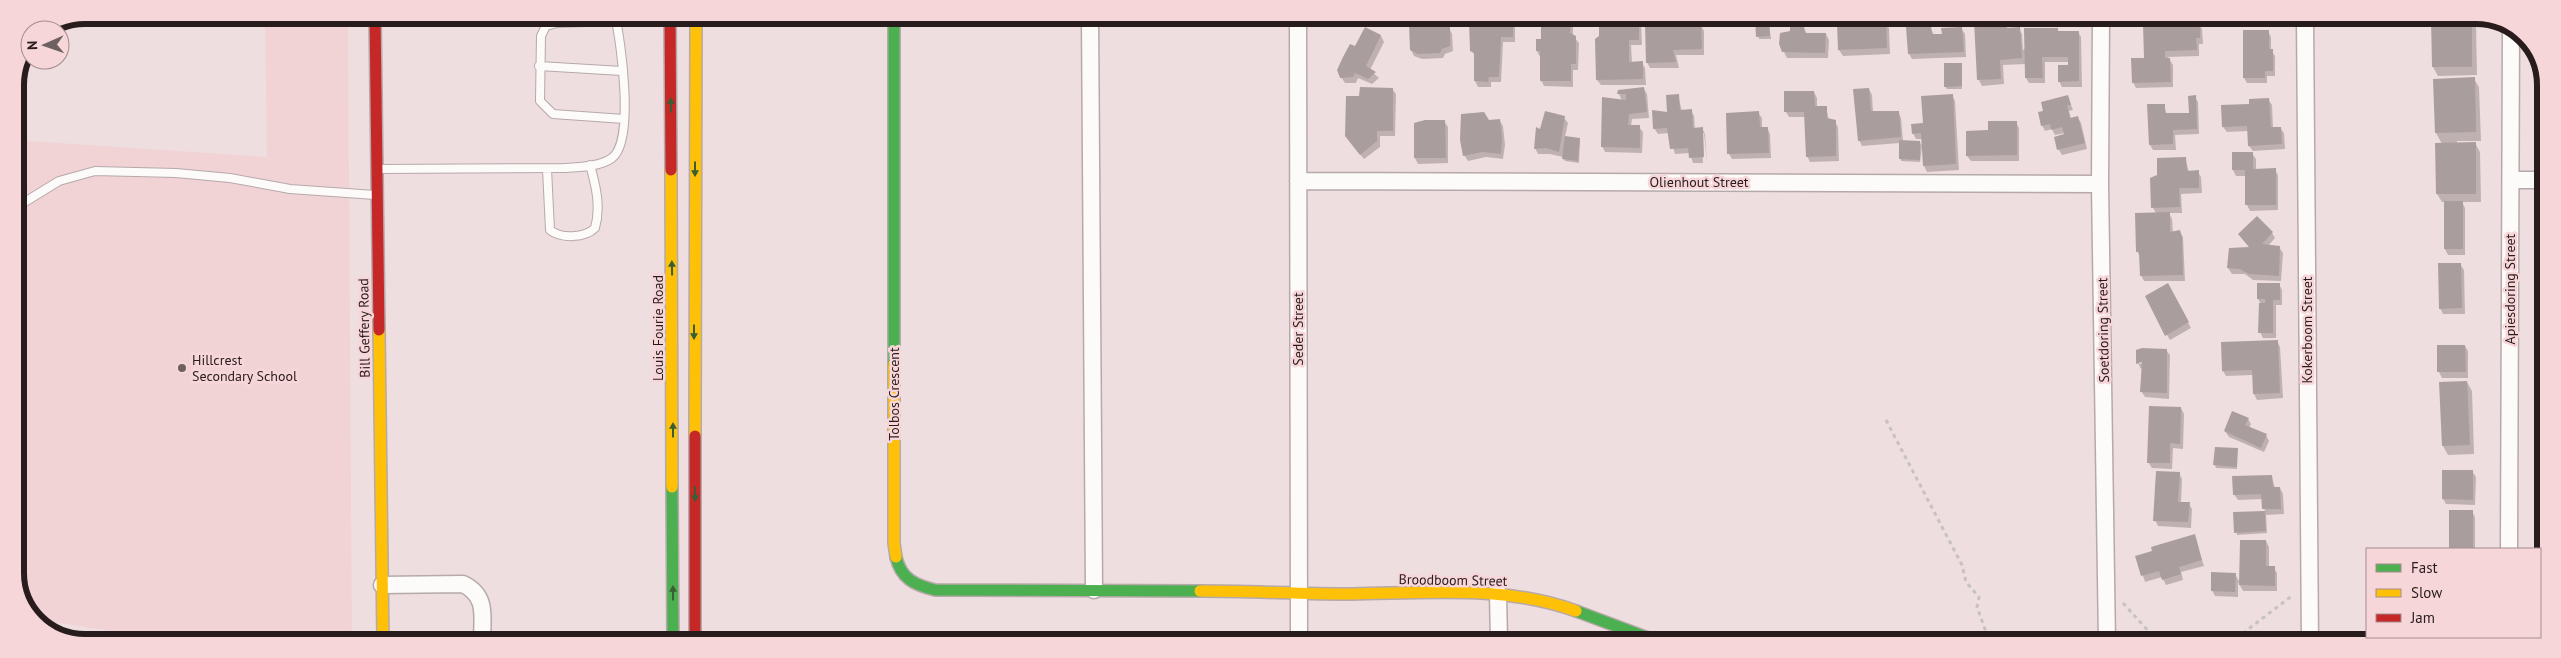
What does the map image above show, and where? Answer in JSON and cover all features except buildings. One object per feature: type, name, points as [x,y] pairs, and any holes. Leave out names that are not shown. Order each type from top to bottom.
[{"type":"street","name":"Bill Geffery Road","points":[[376,24],[383,634]]},
{"type":"street","name":"Louis Fourie Road","points":[[670,24],[673,634]]},
{"type":"street","points":[[695,634],[696,24]]},
{"type":"street","name":"Tolbos Crescent","points":[[894,24],[894,543],[898,570],[912,583],[934,590],[1263,591],[1299,594]]},
{"type":"street","points":[[1090,24],[1094,590]]},
{"type":"street","name":"Seder Street","points":[[1298,24],[1299,634]]},
{"type":"street","name":"Soetdoring Street","points":[[2101,24],[2100,184],[2107,634]]},
{"type":"street","name":"Kokerboom Street","points":[[2305,24],[2310,634]]},
{"type":"street","name":"Apiesdoring Street","points":[[2509,548],[2511,35]]},
{"type":"street","name":"Olienhout Street","points":[[1298,180],[2100,184]]},
{"type":"street","points":[[2511,180],[2537,180]]},
{"type":"street","points":[[382,585],[463,584],[479,595],[482,605],[482,634]]},
{"type":"street","points":[[1498,593],[1499,634]]},
{"type":"street","name":"Broodboom Street","points":[[1299,594],[1498,593],[1554,603],[1637,634]]},
{"type":"lane","points":[[553,24],[546,26],[541,36],[539,66],[540,102],[547,110],[558,115],[624,119]]},
{"type":"lane","points":[[377,169],[547,169],[590,165],[612,158],[618,150],[626,106],[616,24]]},
{"type":"lane","points":[[539,66],[622,71]]},
{"type":"lane","points":[[547,169],[550,230],[564,236],[583,235],[595,228],[599,216],[595,184],[590,165]]},
{"type":"lane","points":[[24,202],[59,181],[95,171],[176,173],[230,178],[290,189],[378,196]]},
{"type":"path","points":[[1886,420],[1962,565],[1966,582],[1979,597],[1977,607],[1987,634]]},
{"type":"path","points":[[2242,634],[2309,582]]},
{"type":"path","points":[[2107,586],[2151,634]]},
{"type":"shaded area","name":"Hillcrest Secondary School","points":[[265,24],[348,24],[352,634],[132,634],[48,621],[34,607],[28,597],[24,577],[24,141],[267,157]]},
{"type":"traffic: fast","points":[[894,24],[894,364]]},
{"type":"traffic: fast","points":[[672,487],[673,634]]},
{"type":"traffic: fast","points":[[896,557],[898,565],[905,576],[921,586],[935,590],[1200,591]]},
{"type":"traffic: fast","points":[[1576,611],[1638,634]]},
{"type":"traffic: slow","points":[[695,436],[696,24]]},
{"type":"traffic: slow","points":[[671,170],[672,487]]},
{"type":"traffic: slow","points":[[379,330],[383,634]]},
{"type":"traffic: slow","points":[[894,364],[894,543],[896,557]]},
{"type":"traffic: slow","points":[[1200,591],[1352,594],[1465,592],[1522,597],[1576,611]]},
{"type":"traffic: jam","points":[[375,24],[379,330]]},
{"type":"traffic: jam","points":[[670,24],[671,170]]},
{"type":"traffic: jam","points":[[695,436],[695,634]]},
{"type":"place","name":"Hillcrest Secondary School","points":[[182,368]]}]
